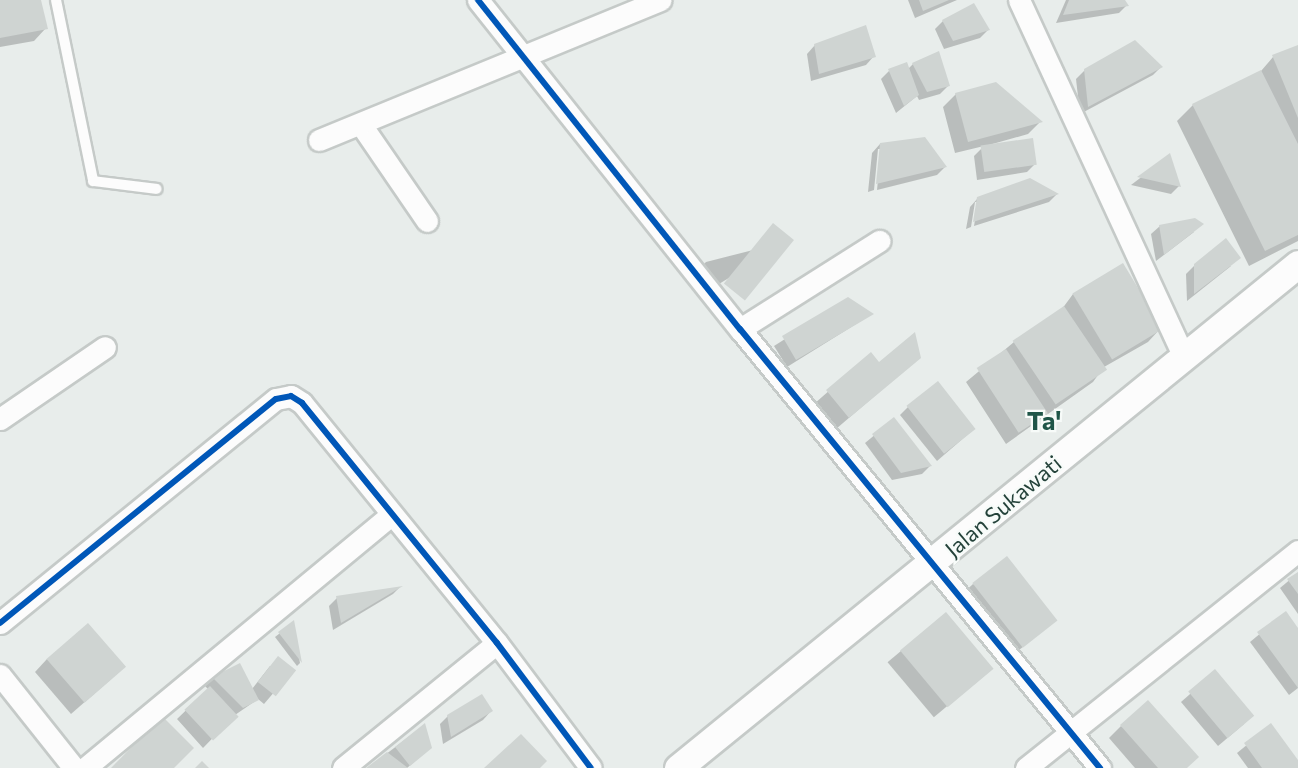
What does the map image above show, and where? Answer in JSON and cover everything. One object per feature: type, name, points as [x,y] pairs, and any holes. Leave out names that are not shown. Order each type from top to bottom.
[{"type":"street","points":[[478,0],[740,329],[935,562],[1100,768]]},
{"type":"street","points":[[319,140],[362,126],[660,0]]},
{"type":"street","points":[[1019,0],[1184,355]]},
{"type":"street","points":[[362,126],[427,221]]},
{"type":"street","points":[[740,329],[879,241]]},
{"type":"street","name":"Jalan Sukawati","points":[[678,768],[935,562],[1184,355],[1298,264]]},
{"type":"street","points":[[0,419],[105,347]]},
{"type":"street","points":[[0,623],[282,397],[298,399],[497,643],[591,768]]},
{"type":"street","points":[[84,768],[392,514]]},
{"type":"street","points":[[1026,768],[1298,551]]},
{"type":"street","points":[[343,768],[497,643]]},
{"type":"street","points":[[0,675],[74,768]]},
{"type":"lane","points":[[56,0],[93,181],[157,189]]},
{"type":"building","points":[[0,0],[41,0],[48,29],[0,38]]},
{"type":"building","points":[[919,0],[949,0],[923,11]]},
{"type":"building","points":[[1069,0],[1125,0],[1129,6],[1063,15]]},
{"type":"building","points":[[974,3],[990,30],[953,41],[942,20]]},
{"type":"building","points":[[866,25],[876,57],[819,74],[814,44]]},
{"type":"building","points":[[1135,40],[1163,67],[1088,107],[1084,69]]},
{"type":"building","points":[[1298,45],[1298,118],[1272,55]]},
{"type":"building","points":[[939,51],[950,86],[927,92],[912,63]]},
{"type":"building","points":[[907,62],[919,95],[904,106],[888,69]]},
{"type":"building","points":[[1261,70],[1298,144],[1298,235],[1265,251],[1192,104]]},
{"type":"building","points":[[996,82],[1043,122],[968,142],[955,93]]},
{"type":"building","points":[[925,137],[947,167],[876,184],[880,143]]},
{"type":"building","points":[[1033,138],[1037,165],[984,172],[981,145]]},
{"type":"building","points":[[1170,153],[1181,187],[1137,177]]},
{"type":"building","points":[[1030,178],[1059,194],[973,222],[977,197]]},
{"type":"building","points":[[1195,218],[1204,224],[1164,255],[1159,225]]},
{"type":"building","points":[[773,223],[794,240],[745,301],[724,284]]},
{"type":"building","points":[[1226,238],[1241,258],[1194,294],[1194,264]]},
{"type":"building","points":[[1123,263],[1163,329],[1112,359],[1072,293]]},
{"type":"building","points":[[848,297],[874,314],[796,360],[782,336]]},
{"type":"building","points":[[1064,306],[1107,370],[1056,405],[1013,341]]},
{"type":"building","points":[[915,332],[921,358],[849,418],[826,390],[871,352],[879,362]]},
{"type":"building","points":[[1006,349],[1048,414],[1019,433],[977,368]]},
{"type":"building","points":[[938,381],[976,429],[944,454],[906,406]]},
{"type":"building","points":[[894,417],[932,466],[901,473],[872,434]]},
{"type":"building","points":[[1007,556],[1057,621],[1023,648],[972,583]]},
{"type":"building","points":[[1298,572],[1298,594],[1287,579]]},
{"type":"building","points":[[403,586],[341,623],[336,596]]},
{"type":"building","points":[[1286,611],[1298,628],[1298,688],[1257,632]]},
{"type":"building","points":[[946,612],[994,669],[948,707],[900,651]]},
{"type":"building","points":[[294,620],[302,663],[278,632]]},
{"type":"building","points":[[88,623],[126,667],[85,703],[46,659]]},
{"type":"building","points":[[278,656],[296,670],[276,696],[258,682]]},
{"type":"building","points":[[240,663],[259,700],[243,708],[212,677]]},
{"type":"building","points":[[1215,669],[1254,716],[1227,738],[1188,691]]},
{"type":"building","points":[[210,686],[239,717],[213,741],[184,710]]},
{"type":"building","points":[[482,694],[493,711],[451,737],[447,715]]},
{"type":"building","points":[[1148,700],[1199,757],[1187,768],[1158,768],[1120,725]]},
{"type":"building","points":[[162,716],[194,748],[174,768],[111,768]]},
{"type":"building","points":[[425,723],[432,748],[410,766],[395,747]]},
{"type":"building","points":[[1271,723],[1298,760],[1298,768],[1262,768],[1244,743]]},
{"type":"building","points":[[521,734],[547,761],[540,768],[484,768]]},
{"type":"building","points":[[387,752],[408,768],[366,768]]},
{"type":"building","points":[[202,761],[209,768],[195,768]]},
{"type":"cycle path","points":[[478,0],[740,329],[1100,768]]},
{"type":"cycle path","points":[[0,623],[276,399],[291,396],[302,403],[497,643],[591,768]]},
{"type":"district","name":"Ta'","points":[[1044,420]]}]
